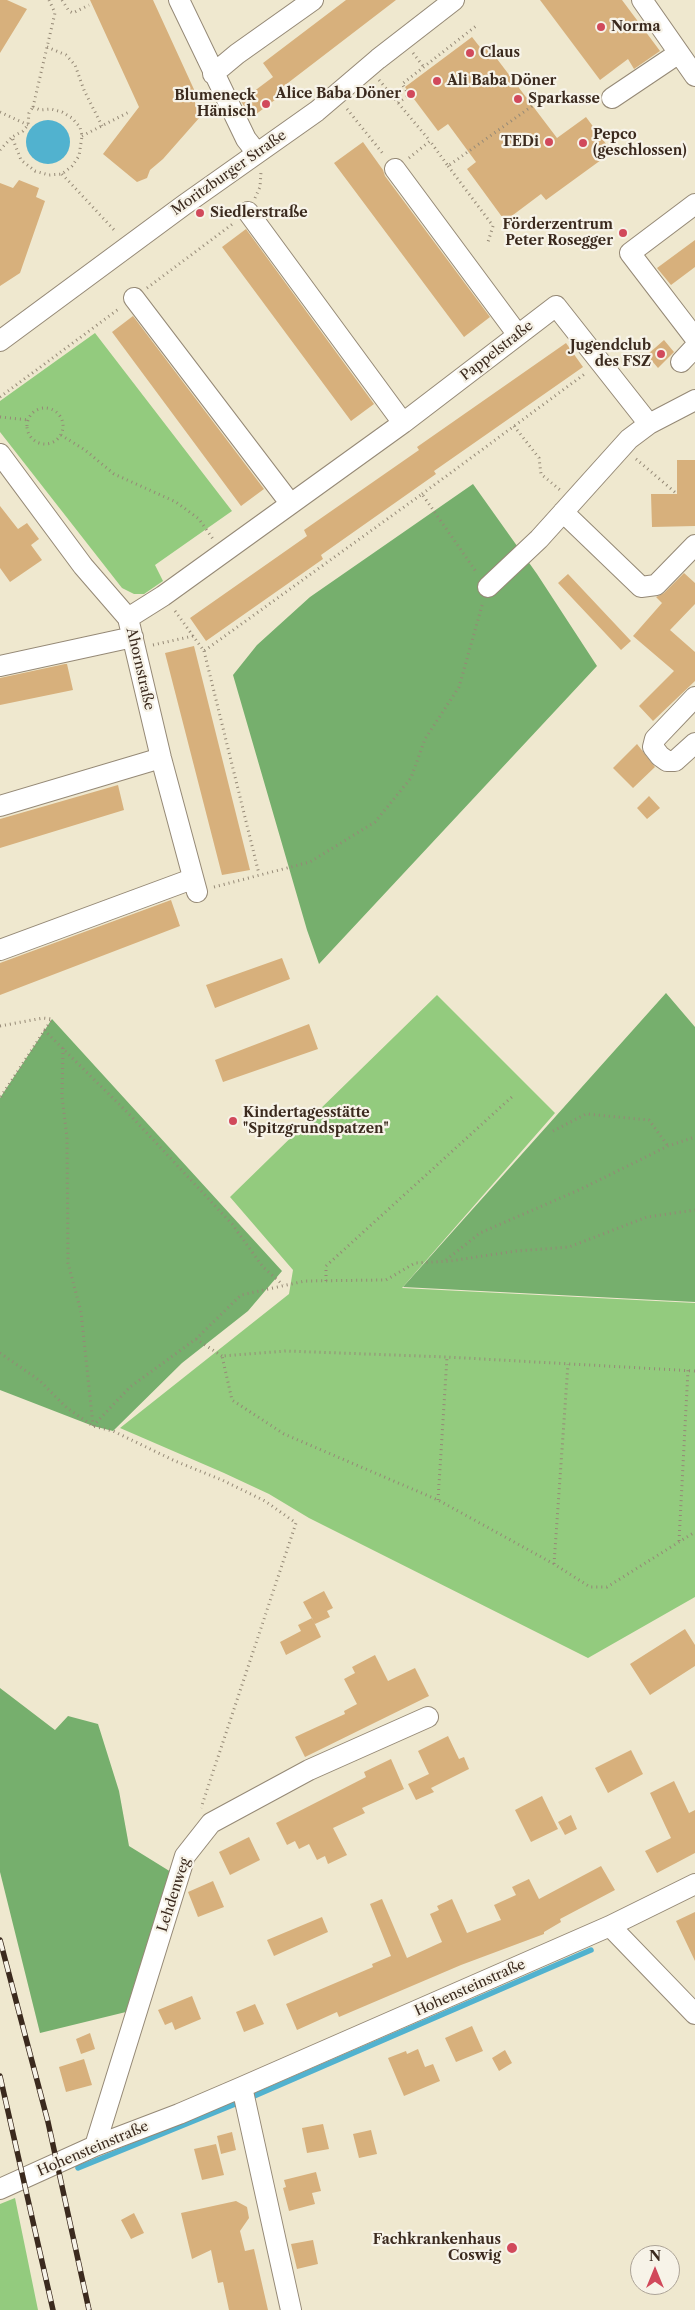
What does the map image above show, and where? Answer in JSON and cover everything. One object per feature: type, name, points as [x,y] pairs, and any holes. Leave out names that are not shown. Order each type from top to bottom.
[{"type":"street","points":[[179,0],[213,74],[246,140],[259,161]]},
{"type":"street","points":[[213,74],[237,54],[313,0]]},
{"type":"street","name":"Moritzburger Straße","points":[[0,340],[259,161],[368,68],[454,0]]},
{"type":"street","points":[[642,0],[695,76]]},
{"type":"street","points":[[612,98],[679,53]]},
{"type":"street","points":[[391,164],[518,335]]},
{"type":"street","points":[[695,204],[630,253],[695,338]]},
{"type":"street","points":[[248,212],[403,423]]},
{"type":"street","points":[[134,298],[290,503]]},
{"type":"street","name":"Pappelstraße","points":[[128,618],[163,596],[403,423],[556,306],[649,424]]},
{"type":"street","points":[[681,362],[695,347]]},
{"type":"street","points":[[488,587],[539,539],[622,447],[649,424],[695,400]]},
{"type":"street","name":"Ahornstraße","points":[[0,454],[83,566],[128,618],[161,758],[195,886]]},
{"type":"street","points":[[568,507],[641,587],[656,585],[695,545]]},
{"type":"street","points":[[0,666],[134,643]]},
{"type":"street","points":[[695,696],[655,739],[653,747],[667,761],[675,761],[695,743]]},
{"type":"street","points":[[0,806],[161,758]]},
{"type":"street","points":[[0,950],[195,886]]},
{"type":"street","name":"Lehdenweg","points":[[95,2146],[185,1856],[190,1849],[211,1823],[309,1770],[428,1717]]},
{"type":"street","name":"Hohensteinstraße","points":[[0,2189],[95,2146],[179,2114],[242,2087],[610,1926],[695,1884]]},
{"type":"street","points":[[610,1926],[695,2014]]},
{"type":"street","points":[[242,2087],[290,2310]]},
{"type":"path","points":[[0,150],[12,137],[23,131],[28,125],[29,113],[33,107],[55,13],[49,0]]},
{"type":"path","points":[[62,0],[68,11],[73,13],[89,5]]},
{"type":"path","points":[[398,103],[410,94],[402,84],[476,26]]},
{"type":"path","points":[[48,47],[66,55],[75,65],[84,90],[102,126]]},
{"type":"path","points":[[418,59],[423,66]]},
{"type":"path","points":[[368,68],[430,141],[493,226],[488,242]]},
{"type":"path","points":[[341,102],[391,164],[430,141]]},
{"type":"path","points":[[448,166],[534,104]]},
{"type":"path","points":[[12,137],[21,160],[35,170],[49,175],[62,174],[72,166],[79,156],[82,136],[80,127],[72,118],[62,112],[51,109],[40,110],[33,107]]},
{"type":"path","points":[[82,136],[131,111]]},
{"type":"path","points":[[0,112],[28,125]]},
{"type":"path","points":[[248,212],[260,187],[259,161]]},
{"type":"path","points":[[62,174],[117,234]]},
{"type":"path","points":[[204,651],[600,363]]},
{"type":"path","points":[[51,409],[61,418],[63,428],[61,435],[48,443],[34,440],[29,432],[29,420],[38,410],[51,409]]},
{"type":"path","points":[[0,417],[29,420]]},
{"type":"path","points":[[514,426],[539,458],[541,474],[568,507]]},
{"type":"path","points":[[61,435],[85,450],[114,474],[176,502],[199,519],[223,552]]},
{"type":"path","points":[[622,447],[677,494]]},
{"type":"path","points":[[195,886],[310,862],[375,822],[411,778],[426,739],[459,686],[488,587],[422,494]]},
{"type":"path","points":[[163,596],[204,651],[259,874]]},
{"type":"path","points":[[134,643],[193,636]]},
{"type":"path","points":[[0,1026],[43,1018],[52,1019],[0,1098]]},
{"type":"path","points":[[44,1030],[145,1130],[232,1224],[262,1267],[283,1286]]},
{"type":"path","points":[[63,1048],[62,1097],[68,1156],[68,1263],[81,1312],[93,1426]]},
{"type":"path","points":[[326,1281],[326,1266],[514,1095]]},
{"type":"path","points":[[553,1131],[586,1114],[649,1120],[668,1146]]},
{"type":"path","points":[[445,1261],[480,1233],[581,1188],[668,1146],[695,1137]]},
{"type":"path","points":[[93,1426],[130,1387],[196,1339],[241,1295],[305,1281],[386,1280],[415,1263],[445,1261],[516,1251],[570,1247],[647,1218],[695,1210]]},
{"type":"path","points":[[196,1339],[222,1356],[286,1351],[446,1357],[695,1371]]},
{"type":"path","points":[[0,1353],[39,1380],[67,1408],[93,1426],[113,1431],[175,1461],[222,1480],[265,1501],[296,1522],[200,1808]]},
{"type":"path","points":[[222,1356],[232,1400],[284,1434],[438,1500],[554,1564],[590,1587],[607,1587],[695,1532]]},
{"type":"path","points":[[438,1500],[446,1357]]},
{"type":"path","points":[[554,1564],[568,1364]]},
{"type":"path","points":[[679,1542],[688,1370]]},
{"type":"green space","points":[[95,333],[232,511],[155,565],[163,581],[144,594],[134,594],[122,588],[0,432],[0,401]]},
{"type":"green space","points":[[473,484],[537,574],[597,666],[319,964],[307,930],[233,675],[257,645],[310,597]]},
{"type":"green space","points":[[666,993],[695,1027],[695,1302],[403,1287]]},
{"type":"green space","points":[[437,995],[555,1113],[402,1288],[695,1303],[695,1597],[588,1658],[309,1518],[269,1494],[120,1428],[289,1294],[293,1270],[230,1197]]},
{"type":"green space","points":[[52,1019],[282,1271],[248,1311],[182,1363],[113,1431],[93,1426],[0,1390],[0,1098]]},
{"type":"green space","points":[[0,1688],[55,1730],[68,1716],[98,1724],[119,1791],[129,1846],[171,1872],[130,2011],[40,2033],[0,1872]]},
{"type":"green space","points":[[15,2198],[38,2310],[0,2310],[0,2204]]},
{"type":"water","points":[[48,120],[60,124],[66,130],[70,142],[66,154],[60,160],[48,164],[36,160],[30,154],[26,142],[30,130],[36,124]]},
{"type":"building","points":[[0,0],[7,0],[27,9],[0,53]]},
{"type":"building","points":[[90,0],[153,0],[197,96],[193,97],[200,117],[163,159],[150,170],[147,178],[137,182],[103,154],[139,107]]},
{"type":"building","points":[[346,0],[396,0],[280,89],[284,93],[251,118],[241,101],[273,77],[263,63]]},
{"type":"building","name":"Norma","points":[[540,0],[622,0],[660,51],[634,69],[628,59],[600,80]]},
{"type":"building","points":[[472,37],[483,51],[488,47],[557,138],[586,117],[612,152],[546,200],[541,194],[505,221],[467,169],[476,162],[448,124],[438,131],[405,87]]},
{"type":"building","points":[[363,142],[383,170],[385,176],[490,317],[464,337],[334,163]]},
{"type":"building","points":[[19,180],[39,188],[36,197],[45,201],[20,273],[0,286],[0,183],[13,188]]},
{"type":"building","points":[[246,229],[374,404],[351,421],[222,247]]},
{"type":"building","points":[[695,240],[695,267],[671,285],[657,268]]},
{"type":"building","points":[[133,316],[264,489],[241,506],[112,332]]},
{"type":"building","name":"Jugendclub des FSZ","points":[[664,340],[674,352],[658,368],[647,355]]},
{"type":"building","points":[[566,343],[583,367],[434,471],[436,474],[321,555],[323,559],[206,641],[190,618],[307,536],[304,530],[419,450],[417,447]]},
{"type":"building","points":[[677,460],[695,460],[695,526],[652,527],[651,494],[677,494]]},
{"type":"building","points":[[0,506],[18,529],[27,523],[39,539],[31,545],[42,560],[10,582],[0,568]]},
{"type":"building","points":[[684,573],[695,583],[695,604],[670,630],[695,652],[695,681],[653,721],[639,706],[674,671],[633,636],[662,603],[656,597],[664,593]]},
{"type":"building","points":[[568,574],[631,641],[621,650],[558,583]]},
{"type":"building","points":[[194,646],[250,870],[222,875],[165,653]]},
{"type":"building","points":[[67,664],[73,690],[0,705],[0,678]]},
{"type":"building","points":[[637,744],[655,767],[633,788],[613,768]]},
{"type":"building","points":[[118,785],[124,810],[0,848],[0,819]]},
{"type":"building","points":[[649,796],[660,808],[647,819],[637,808]]},
{"type":"building","points":[[171,900],[180,926],[0,995],[0,963]]},
{"type":"building","points":[[282,958],[290,979],[215,1008],[206,985]]},
{"type":"building","points":[[309,1024],[318,1049],[223,1082],[215,1060]]},
{"type":"building","points":[[324,1591],[333,1608],[327,1611],[330,1617],[315,1624],[303,1602]]},
{"type":"building","points":[[312,1618],[321,1637],[286,1655],[280,1642],[301,1631],[298,1625]]},
{"type":"building","points":[[685,1629],[695,1645],[695,1666],[650,1695],[630,1664]]},
{"type":"building","points":[[375,1655],[388,1681],[415,1668],[429,1696],[305,1757],[295,1737],[345,1714],[344,1711],[357,1704],[344,1679],[355,1673],[352,1667]]},
{"type":"building","points":[[448,1736],[459,1759],[464,1757],[469,1769],[431,1788],[434,1792],[416,1800],[408,1784],[429,1774],[418,1751]]},
{"type":"building","points":[[631,1750],[643,1774],[608,1793],[595,1768]]},
{"type":"building","points":[[391,1759],[404,1789],[362,1808],[365,1813],[333,1828],[347,1855],[328,1864],[325,1856],[317,1860],[309,1844],[299,1849],[295,1841],[287,1845],[276,1823],[366,1777],[364,1772]]},
{"type":"building","points":[[674,1781],[689,1813],[695,1810],[695,1853],[657,1873],[645,1851],[671,1838],[650,1793]]},
{"type":"building","points":[[542,1796],[558,1829],[531,1842],[515,1810]]},
{"type":"building","points":[[571,1815],[577,1829],[565,1835],[558,1822]]},
{"type":"building","points":[[249,1837],[260,1860],[230,1875],[219,1852]]},
{"type":"building","points":[[601,1866],[615,1890],[560,1919],[561,1922],[544,1932],[544,1934],[461,1965],[339,2017],[337,2012],[297,2030],[286,2004],[373,1967],[372,1964],[391,1956],[370,1904],[382,1899],[407,1958],[442,1942],[430,1914],[439,1910],[437,1906],[452,1899],[467,1933],[501,1920],[494,1905],[516,1895],[512,1887],[529,1879],[539,1899]]},
{"type":"building","points":[[213,1881],[224,1907],[198,1917],[188,1892]]},
{"type":"building","points":[[695,1912],[695,1961],[676,1921]]},
{"type":"building","points":[[322,1917],[328,1932],[274,1956],[267,1940]]},
{"type":"building","points":[[192,1996],[201,2019],[175,2030],[172,2022],[165,2025],[158,2010]]},
{"type":"building","points":[[255,2004],[264,2024],[244,2032],[236,2012]]},
{"type":"building","points":[[472,2026],[483,2051],[456,2062],[445,2038]]},
{"type":"building","points":[[90,2033],[95,2049],[81,2054],[76,2039]]},
{"type":"building","points":[[418,2049],[425,2067],[433,2064],[440,2081],[404,2096],[388,2058],[406,2051],[407,2054]]},
{"type":"building","points":[[505,2050],[512,2063],[499,2071],[492,2058]]},
{"type":"building","points":[[84,2059],[92,2085],[66,2092],[59,2067]]},
{"type":"building","points":[[323,2124],[329,2149],[307,2153],[302,2128]]},
{"type":"building","points":[[371,2130],[377,2154],[359,2158],[353,2134]]},
{"type":"building","points":[[232,2132],[236,2150],[221,2154],[217,2136]]},
{"type":"building","points":[[216,2144],[224,2175],[202,2180],[194,2149]]},
{"type":"building","points":[[316,2172],[321,2191],[312,2193],[315,2204],[289,2211],[283,2188],[286,2187],[284,2180]]},
{"type":"building","points":[[236,2201],[247,2207],[249,2218],[240,2231],[245,2251],[254,2249],[268,2310],[229,2310],[223,2282],[218,2283],[211,2250],[192,2259],[181,2213]]},
{"type":"building","points":[[134,2213],[144,2233],[131,2239],[121,2220]]},
{"type":"building","points":[[313,2240],[318,2264],[297,2269],[291,2244]]},
{"type":"waterway","points":[[78,2168],[245,2100],[591,1950]]},
{"type":"railway","points":[[0,1940],[48,2122],[89,2310]]},
{"type":"railway","points":[[0,2076],[53,2310]]},
{"type":"place","name":"Norma","points":[[601,27]]},
{"type":"place","name":"Claus","points":[[470,53]]},
{"type":"place","name":"Ali Baba Döner","points":[[437,81]]},
{"type":"place","name":"Alice Baba Döner","points":[[411,94]]},
{"type":"place","name":"Sparkasse","points":[[518,99]]},
{"type":"place","name":"Blumeneck Hänisch","points":[[266,104]]},
{"type":"place","name":"TEDi","points":[[549,142]]},
{"type":"place","name":"Pepco (geschlossen)","points":[[583,143]]},
{"type":"place","name":"Siedlerstraße","points":[[200,213]]},
{"type":"place","name":"Förderzentrum Peter Rosegger","points":[[623,233]]},
{"type":"place","name":"Jugendclub des FSZ","points":[[661,354]]},
{"type":"place","name":"Kindertagesstätte \"Spitzgrundspatzen\"","points":[[233,1121]]},
{"type":"place","name":"Fachkrankenhaus Coswig","points":[[512,2248]]}]
